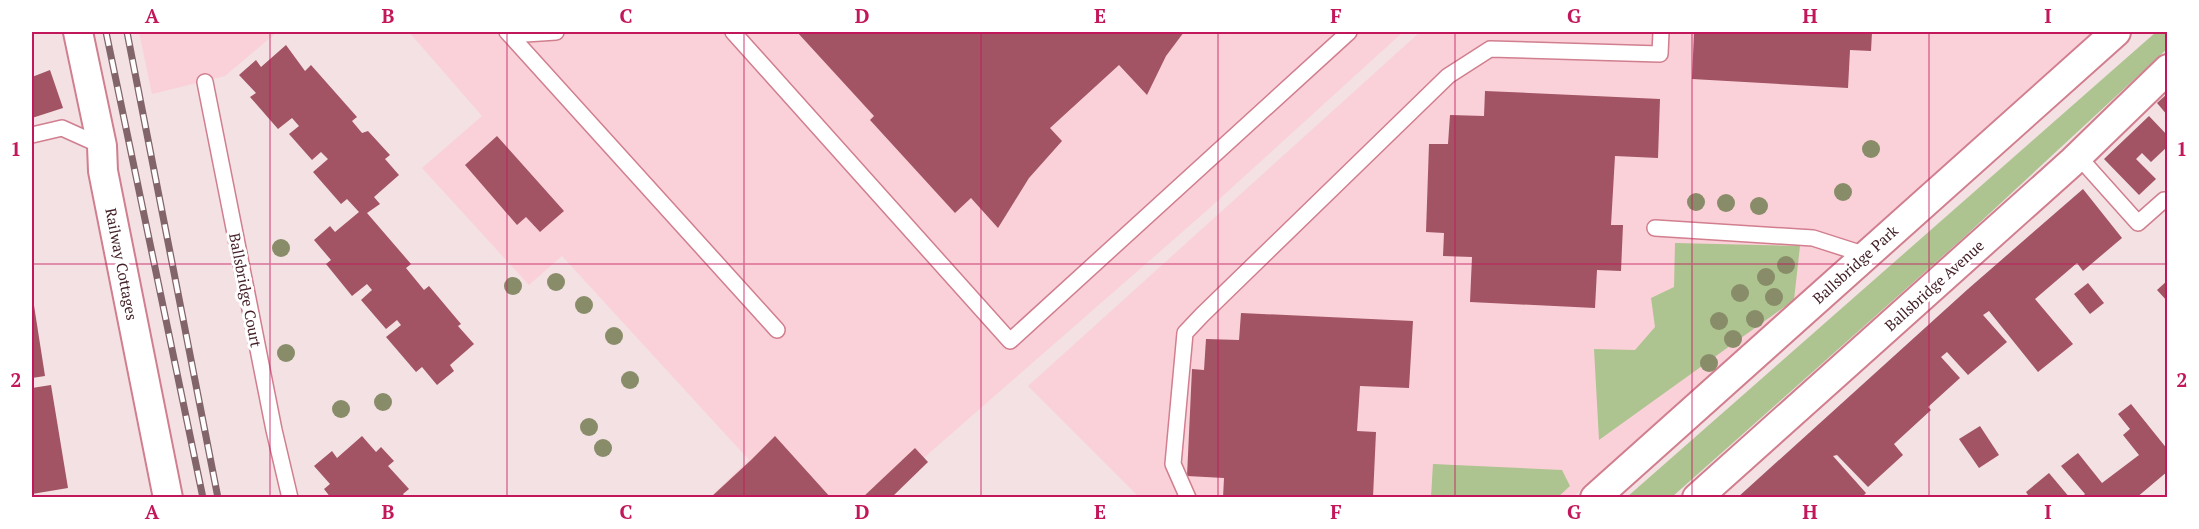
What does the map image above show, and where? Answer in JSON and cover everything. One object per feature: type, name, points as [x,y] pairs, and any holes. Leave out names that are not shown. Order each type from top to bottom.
[{"type":"street","name":"Railway Cottages","points":[[78,32],[102,146],[103,171],[168,498]]},
{"type":"street","name":"Ballsbridge Park","points":[[1595,498],[1866,255],[2106,35]]},
{"type":"street","name":"Ballsbridge Avenue","points":[[1697,498],[2078,156],[2168,69]]},
{"type":"lane","points":[[508,33],[556,32]]},
{"type":"lane","points":[[733,32],[1010,341],[1349,32]]},
{"type":"lane","points":[[1188,498],[1173,464],[1185,333],[1202,315],[1448,76],[1490,50],[1660,54],[1661,32]]},
{"type":"lane","points":[[508,33],[777,330]]},
{"type":"lane","name":"Ballsbridge Court","points":[[205,82],[271,419],[290,498]]},
{"type":"lane","points":[[32,135],[62,128],[102,146]]},
{"type":"lane","points":[[2078,156],[2138,223],[2164,200]]},
{"type":"lane","points":[[1655,228],[1812,238],[1866,255]]},
{"type":"shaded area","points":[[139,32],[277,32],[225,76],[152,94]]},
{"type":"shaded area","points":[[409,32],[1403,32],[1204,213],[878,498],[710,497],[749,460],[562,256],[529,285],[422,168],[482,116]]},
{"type":"shaded area","points":[[1420,32],[2095,32],[1573,497],[1139,497],[1028,386]]},
{"type":"green space","points":[[2156,32],[2167,32],[2167,49],[1962,239],[1672,497],[1627,497]]},
{"type":"green space","points":[[1675,243],[1800,246],[1794,300],[1599,440],[1594,349],[1635,350],[1655,327],[1651,298],[1674,287]]},
{"type":"green space","points":[[1433,464],[1562,470],[1570,486],[1558,497],[1431,497]]},
{"type":"building","points":[[797,32],[1184,32],[1166,56],[1147,95],[1119,65],[1050,128],[1062,141],[1029,178],[998,228],[971,198],[955,213],[870,120],[874,116]]},
{"type":"building","points":[[1694,32],[1872,32],[1871,51],[1850,50],[1848,88],[1692,79]]},
{"type":"building","points":[[286,45],[305,71],[311,65],[357,117],[352,121],[362,133],[368,131],[390,155],[385,159],[399,175],[374,197],[380,204],[367,213],[411,264],[406,268],[424,290],[429,286],[461,324],[458,326],[474,344],[450,365],[454,371],[437,385],[422,367],[416,372],[386,337],[401,325],[397,320],[386,329],[361,300],[372,290],[367,284],[352,296],[326,264],[331,260],[314,240],[330,226],[335,232],[359,212],[347,199],[341,204],[313,172],[328,159],[321,152],[312,160],[289,134],[299,126],[292,118],[278,129],[250,97],[256,93],[239,75],[256,60],[261,67]]},
{"type":"building","points":[[50,70],[63,108],[32,118],[32,77]]},
{"type":"building","points":[[1485,91],[1660,99],[1658,158],[1615,156],[1611,225],[1623,225],[1621,271],[1597,270],[1595,308],[1470,302],[1472,257],[1443,256],[1444,233],[1426,232],[1429,144],[1448,144],[1450,115],[1484,116]]},
{"type":"building","points":[[2168,93],[2168,116],[2157,103]]},
{"type":"building","points":[[2149,116],[2168,136],[2168,146],[2151,162],[2142,153],[2136,159],[2156,179],[2139,195],[2104,159]]},
{"type":"building","points":[[497,136],[564,211],[540,232],[526,217],[517,225],[465,165]]},
{"type":"building","points":[[2083,189],[2122,238],[2083,271],[2077,263],[2035,299],[2073,344],[2038,372],[1989,311],[1983,315],[2007,342],[1968,375],[1947,352],[1941,357],[1960,378],[1928,407],[1931,410],[1894,444],[1903,455],[1868,487],[1837,455],[1833,456],[1866,493],[1861,498],[1737,498],[1968,289]]},
{"type":"building","points":[[2168,280],[2168,302],[2157,290]]},
{"type":"building","points":[[2088,283],[2104,303],[2090,314],[2074,294]]},
{"type":"building","points":[[32,300],[45,376],[32,378]]},
{"type":"building","points":[[1241,313],[1413,321],[1409,388],[1360,386],[1357,431],[1376,432],[1373,497],[1223,498],[1224,478],[1187,476],[1192,369],[1204,370],[1206,339],[1239,340]]},
{"type":"building","points":[[51,385],[68,488],[32,494],[32,388]]},
{"type":"building","points":[[2131,404],[2168,450],[2168,471],[2136,498],[2081,498],[2085,494],[2061,466],[2078,453],[2102,483],[2139,455],[2123,435],[2130,429],[2118,414]]},
{"type":"building","points":[[1980,426],[1999,455],[1979,468],[1959,439]]},
{"type":"building","points":[[362,436],[376,452],[381,447],[394,461],[388,466],[409,489],[403,494],[406,498],[331,498],[324,489],[330,484],[314,466],[332,451],[337,458]]},
{"type":"building","points":[[775,436],[831,498],[710,498],[750,461]]},
{"type":"building","points":[[915,448],[928,462],[891,498],[862,498]]},
{"type":"building","points":[[2049,473],[2070,498],[2030,498],[2026,492]]},
{"type":"railway","points":[[106,32],[203,498]]},
{"type":"railway","points":[[127,32],[218,498]]}]
